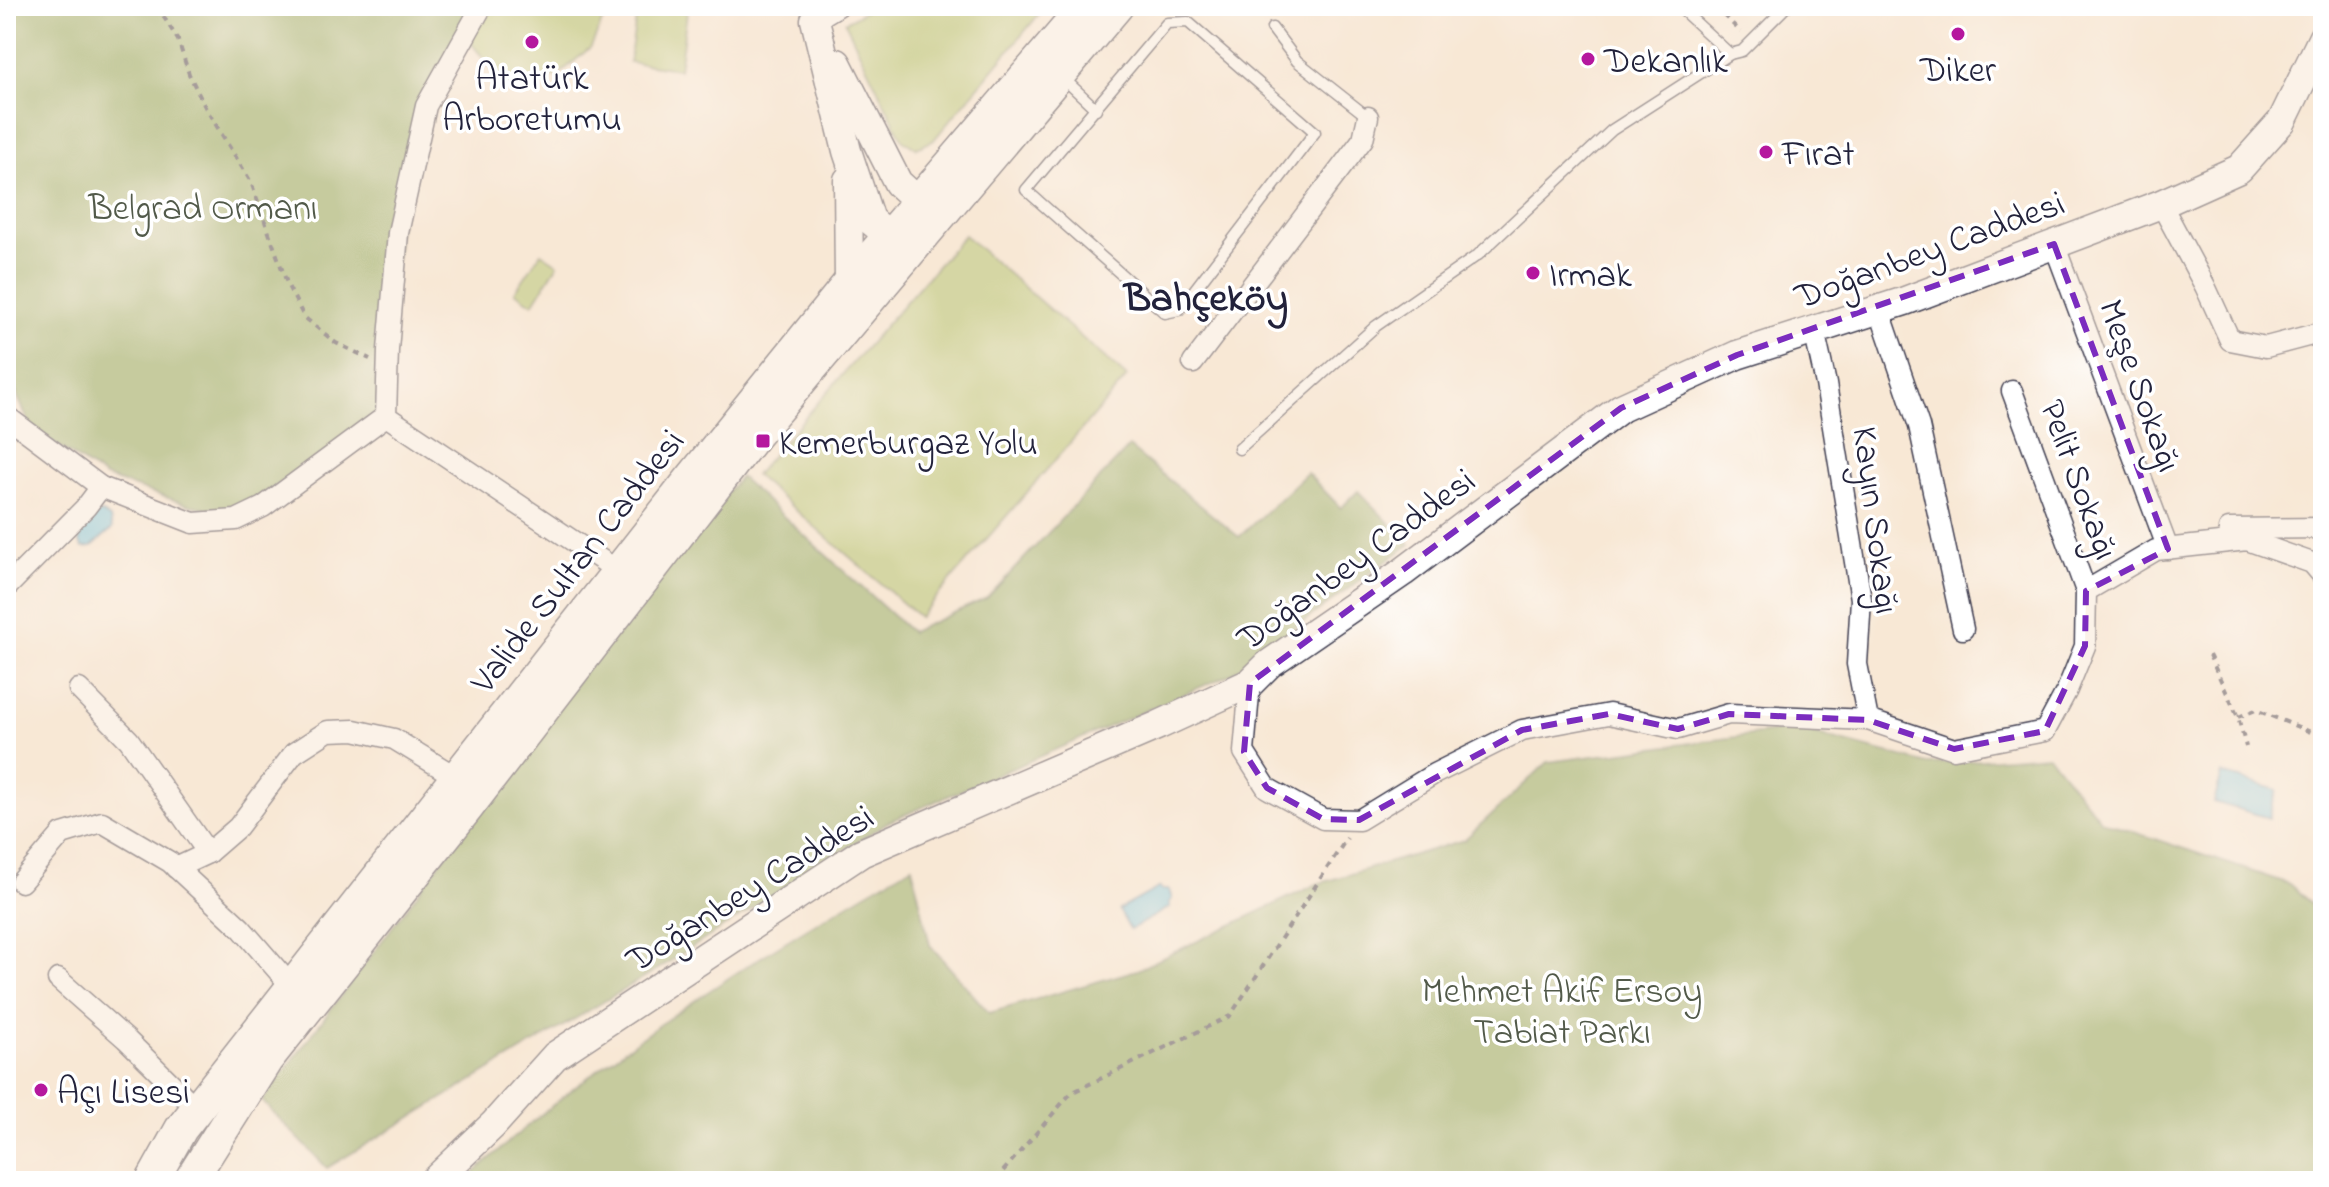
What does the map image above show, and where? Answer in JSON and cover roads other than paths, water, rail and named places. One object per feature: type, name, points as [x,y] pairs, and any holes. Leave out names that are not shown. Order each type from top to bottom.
[{"type":"main road","name":"Valide Sultan Caddesi","points":[[152,1181],[181,1129],[618,571],[849,283],[904,239],[919,202],[1086,6]]},
{"type":"main road","name":"Valide Sultan Caddesi","points":[[196,1176],[267,1059],[467,808],[904,239],[1060,75],[1117,6]]},
{"type":"street","points":[[386,416],[398,233],[426,106],[482,6]]},
{"type":"street","points":[[820,11],[898,183],[919,202]]},
{"type":"street","points":[[820,11],[847,151],[870,220],[904,239]]},
{"type":"street","name":"Doğanbey Caddesi","points":[[434,1181],[493,1125],[555,1056],[861,853],[1250,683],[1269,664],[1403,572],[1621,408],[1737,355],[1879,309],[2161,204],[2239,169],[2282,121],[2316,67],[2323,37]]},
{"type":"street","points":[[1193,363],[1363,139],[1368,117]]},
{"type":"street","points":[[847,151],[849,283]]},
{"type":"street","points":[[2161,204],[2230,340],[2266,347],[2323,332]]},
{"type":"street","name":"Meşe Sokağı","points":[[2054,244],[2165,542]]},
{"type":"street","points":[[1879,309],[1919,426],[1963,629]]},
{"type":"street","name":"Kayın Sokağı","points":[[1814,330],[1826,384],[1861,599],[1857,664],[1868,720]]},
{"type":"street","name":"Pelit Sokağı","points":[[2012,391],[2086,591]]},
{"type":"street","points":[[6,416],[101,487],[193,523],[236,520],[263,507],[386,416]]},
{"type":"street","points":[[386,416],[618,571]]},
{"type":"street","points":[[6,588],[86,507],[101,487]]},
{"type":"street","points":[[1250,683],[1244,752],[1267,788],[1323,819],[1359,820],[1434,774],[1522,730],[1609,714],[1678,729],[1729,714],[1868,720],[1954,749],[2045,731],[2067,690],[2085,646],[2086,591],[2165,542],[2239,528],[2323,528]]},
{"type":"street","points":[[2165,542],[2247,540],[2312,563],[2323,576]]},
{"type":"street","points":[[79,689],[129,740],[208,853]]},
{"type":"street","points":[[176,868],[208,853],[238,827],[294,753],[328,731],[354,730],[394,739],[456,777]]},
{"type":"street","points":[[21,882],[62,834],[102,822],[176,868],[241,928],[292,987]]},
{"type":"street","points":[[58,979],[126,1039],[197,1109]]},
{"type":"lane","points":[[1678,6],[1730,54]]},
{"type":"lane","points":[[1239,449],[1376,326],[1478,255],[1612,130],[1730,54],[1742,51],[1787,6]]},
{"type":"lane","points":[[1188,22],[1315,132],[1179,310],[1165,313],[1026,190],[1096,109],[1167,23],[1188,22]]},
{"type":"lane","points":[[1272,28],[1297,61],[1368,117]]},
{"type":"lane","points":[[1060,75],[1096,109]]},
{"type":"water","points":[[102,513],[110,518],[112,529],[91,547],[83,548],[80,537],[83,526],[91,517]]},
{"type":"water","points":[[2222,774],[2277,790],[2269,818],[2214,802]]},
{"type":"water","points":[[1160,887],[1169,890],[1172,899],[1170,907],[1130,930],[1119,910]]},
{"type":"place","name":"Diker","points":[[1958,34]]},
{"type":"place","name":"Atatürk Arboretumu","points":[[532,42]]},
{"type":"place","name":"Dekanlık","points":[[1588,59]]},
{"type":"place","name":"Fırat","points":[[1766,152]]},
{"type":"place","name":"Irmak","points":[[1533,273]]},
{"type":"place","name":"Kemerburgaz Yolu","points":[[763,441]]},
{"type":"place","name":"Açı Lisesi","points":[[41,1090]]},
{"type":"district","name":"Bahçeköy","points":[[1206,296]]},
{"type":"park label","name":"Belgrad Ormanı","points":[[203,206]]},
{"type":"park label","name":"Mehmet Akif Ersoy Tabiat Parkı","points":[[1562,1010]]}]
